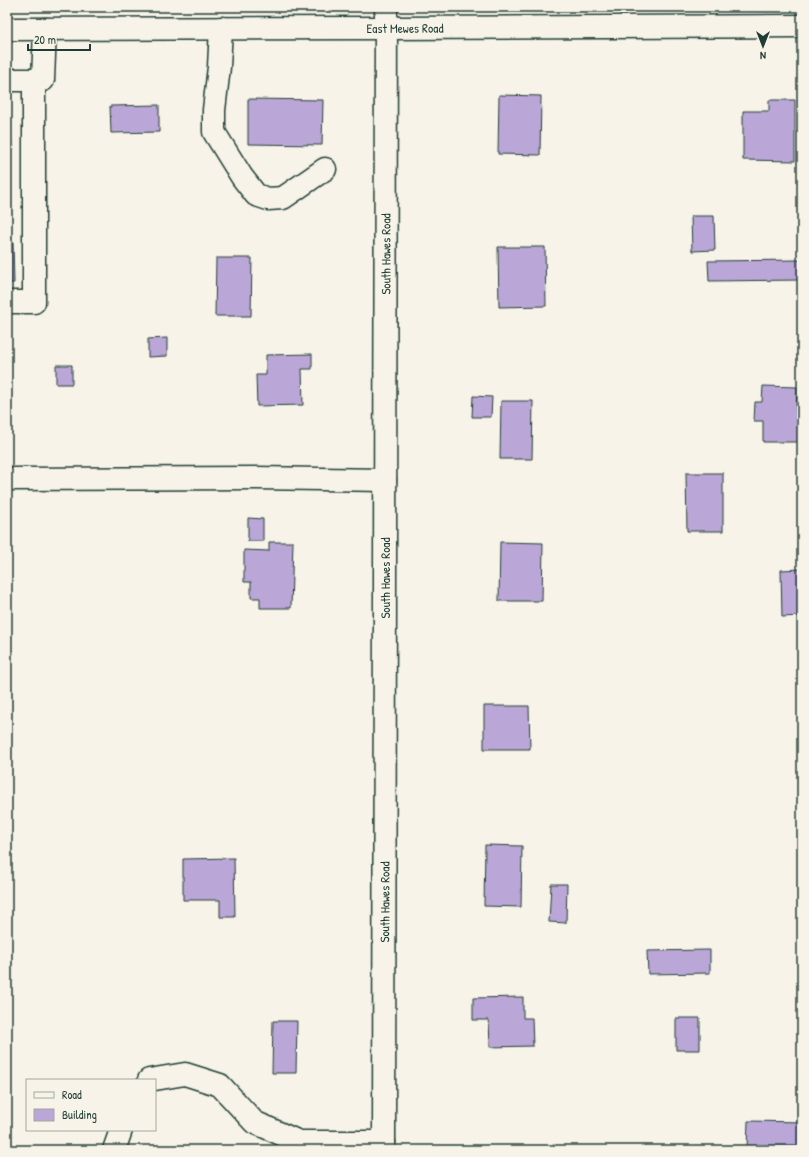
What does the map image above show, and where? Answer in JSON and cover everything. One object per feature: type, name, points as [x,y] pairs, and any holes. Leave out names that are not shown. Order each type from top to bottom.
[{"type":"main road","name":"South Hawes Road","points":[[384,1146],[386,7]]},
{"type":"main road","name":"East Mewes Road","points":[[7,29],[802,26]]},
{"type":"main road","points":[[221,28],[219,67],[214,110],[214,132],[242,177],[256,195],[268,199],[283,198],[325,169]]},
{"type":"main road","points":[[7,80],[44,80],[45,29]]},
{"type":"main road","points":[[7,302],[34,302],[34,80]]},
{"type":"main road","points":[[7,479],[256,478],[385,480]]},
{"type":"main road","points":[[155,1079],[185,1074],[220,1085],[254,1122],[299,1142],[384,1146]]},
{"type":"main road","points":[[114,1150],[121,1131]]},
{"type":"building","points":[[499,95],[541,96],[540,155],[498,154]]},
{"type":"building","points":[[248,99],[323,100],[322,145],[248,144]]},
{"type":"building","points":[[769,100],[795,100],[795,161],[743,160],[743,111],[769,111]]},
{"type":"building","points":[[159,105],[159,132],[111,133],[110,106]]},
{"type":"building","points":[[7,120],[11,120],[12,150],[7,150]]},
{"type":"building","points":[[691,216],[714,216],[715,250],[692,251]]},
{"type":"building","points":[[7,242],[13,242],[14,283],[7,283]]},
{"type":"building","points":[[498,247],[545,247],[546,306],[499,307]]},
{"type":"building","points":[[216,258],[252,258],[251,316],[215,316]]},
{"type":"building","points":[[802,260],[802,280],[709,281],[708,261]]},
{"type":"building","points":[[167,338],[167,356],[148,357],[148,339]]},
{"type":"building","points":[[312,354],[312,369],[302,369],[303,405],[257,406],[256,375],[266,375],[266,355]]},
{"type":"building","points":[[56,365],[72,365],[72,384],[56,384]]},
{"type":"building","points":[[763,386],[797,387],[796,411],[802,411],[802,442],[763,442],[763,421],[754,421],[755,402],[762,402]]},
{"type":"building","points":[[473,396],[492,397],[491,417],[472,417]]},
{"type":"building","points":[[501,401],[533,401],[532,459],[500,459]]},
{"type":"building","points":[[686,473],[723,473],[723,531],[687,531]]},
{"type":"building","points":[[248,518],[263,519],[263,541],[248,541]]},
{"type":"building","points":[[269,542],[293,542],[291,608],[260,608],[260,598],[251,598],[251,582],[244,582],[244,550],[269,551]]},
{"type":"building","points":[[500,542],[543,543],[542,601],[499,601]]},
{"type":"building","points":[[802,569],[802,616],[782,617],[781,570]]},
{"type":"building","points":[[484,706],[529,706],[530,749],[484,749]]},
{"type":"building","points":[[485,845],[522,846],[521,907],[484,906]]},
{"type":"building","points":[[234,858],[235,917],[220,917],[220,900],[183,900],[183,859]]},
{"type":"building","points":[[551,884],[567,884],[566,923],[549,922]]},
{"type":"building","points":[[710,950],[710,973],[648,974],[647,951]]},
{"type":"building","points":[[523,997],[523,1018],[532,1018],[533,1046],[490,1047],[489,1020],[473,1020],[473,998]]},
{"type":"building","points":[[676,1018],[700,1018],[700,1050],[676,1050]]},
{"type":"building","points":[[273,1021],[297,1021],[296,1073],[272,1073]]},
{"type":"building","points":[[748,1121],[802,1122],[802,1149],[747,1148]]}]
